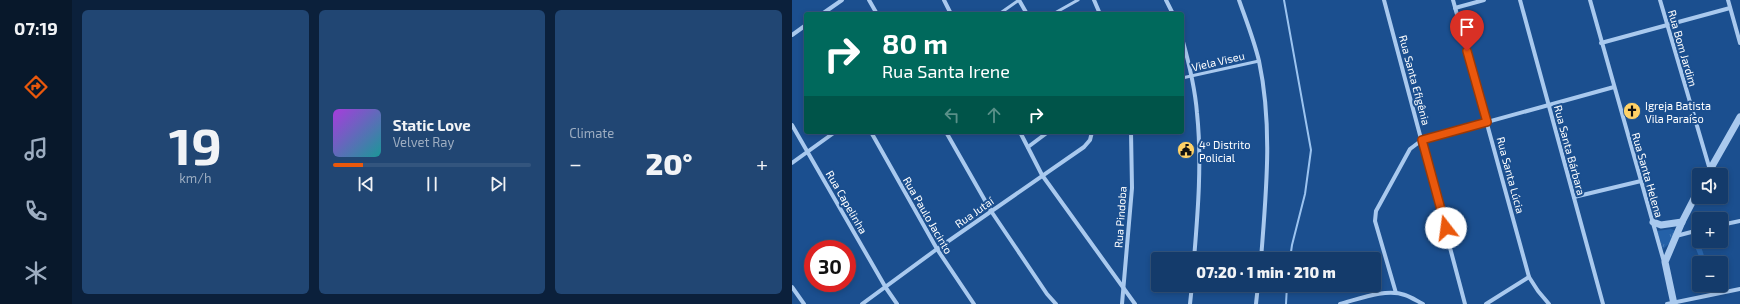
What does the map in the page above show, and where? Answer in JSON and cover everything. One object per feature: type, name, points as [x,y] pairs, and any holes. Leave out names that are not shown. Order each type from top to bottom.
[{"type":"street","points":[[825,12],[842,0]]},
{"type":"street","points":[[869,0],[876,12]]},
{"type":"street","points":[[944,0],[951,12]]},
{"type":"street","points":[[1019,0],[1026,12]]},
{"type":"street","points":[[1094,0],[1099,12]]},
{"type":"street","points":[[1166,0],[1172,12]]},
{"type":"street","points":[[1239,0],[1259,61],[1266,106],[1268,155],[1267,190],[1262,252]]},
{"type":"street","name":"Rua Santa Efigênia","points":[[1384,0],[1465,304]]},
{"type":"street","name":"Rua Santa Lúcia","points":[[1453,0],[1529,277],[1549,304]]},
{"type":"street","points":[[1455,8],[1484,0]]},
{"type":"street","name":"Rua Santa Bárbara","points":[[1520,0],[1603,304]]},
{"type":"street","name":"Rua Santa Helena","points":[[1590,0],[1664,262]]},
{"type":"street","name":"Rua Bom Jardim","points":[[1660,0],[1708,168]]},
{"type":"street","points":[[1728,0],[1740,43]]},
{"type":"street","points":[[1601,43],[1730,8]]},
{"type":"street","points":[[792,35],[804,26]]},
{"type":"street","points":[[1184,46],[1192,76],[1198,113],[1198,203],[1194,252]]},
{"type":"street","points":[[1396,293],[1375,222],[1376,211],[1410,149],[1422,140],[1614,87]]},
{"type":"street","points":[[1712,168],[1740,117]]},
{"type":"street","name":"Rua Capelinha","points":[[792,125],[896,304]]},
{"type":"street","points":[[792,163],[832,134]]},
{"type":"street","name":"Rua Paulo Jacinto","points":[[872,134],[937,249],[974,304]]},
{"type":"street","points":[[947,134],[991,211],[1055,304]]},
{"type":"street","points":[[1021,134],[1042,175],[1135,304]]},
{"type":"street","points":[[1028,147],[1045,134]]},
{"type":"street","name":"Rua Jutaí","points":[[862,304],[886,288],[937,249],[1084,146],[1090,140],[1092,134]]},
{"type":"street","name":"Rua Pindoba","points":[[1122,304],[1132,188],[1131,134]]},
{"type":"street","points":[[1574,197],[1641,182]]},
{"type":"street","points":[[1692,203],[1675,236],[1664,262],[1671,304],[1740,289]]},
{"type":"street","points":[[1728,224],[1740,221]]},
{"type":"street","points":[[1653,222],[1661,225],[1682,222]]},
{"type":"street","points":[[1675,236],[1692,232]]},
{"type":"street","points":[[1486,304],[1529,277]]},
{"type":"street","points":[[792,288],[804,304]]},
{"type":"street","points":[[1190,304],[1191,292]]},
{"type":"street","points":[[1256,304],[1257,292]]},
{"type":"street","points":[[1340,304],[1384,294],[1396,293],[1406,295],[1423,304]]},
{"type":"lane","points":[[1003,12],[1019,0]]},
{"type":"lane","points":[[1057,12],[1078,0]]},
{"type":"lane","name":"Viela Viseu","points":[[1184,78],[1259,61]]},
{"type":"green space","points":[[1671,229],[1676,231],[1671,242],[1663,249],[1657,231]]},
{"type":"building","name":"Igreja Batista Vila Paraíso","points":[[1633,106],[1636,115],[1631,116],[1629,108]]},
{"type":"building","points":[[1696,248],[1702,248],[1704,256],[1699,256]]},
{"type":"waterway","points":[[1284,0],[1311,150],[1305,194],[1291,252]]},
{"type":"waterway","points":[[1286,304],[1287,292]]},
{"type":"place","name":"Igreja Batista Vila Paraíso","points":[[1632,111]]},
{"type":"place","name":"4º Distrito Policial","points":[[1186,150]]},
{"type":"route","points":[[1446,228],[1422,140],[1487,122],[1467,51]]}]
